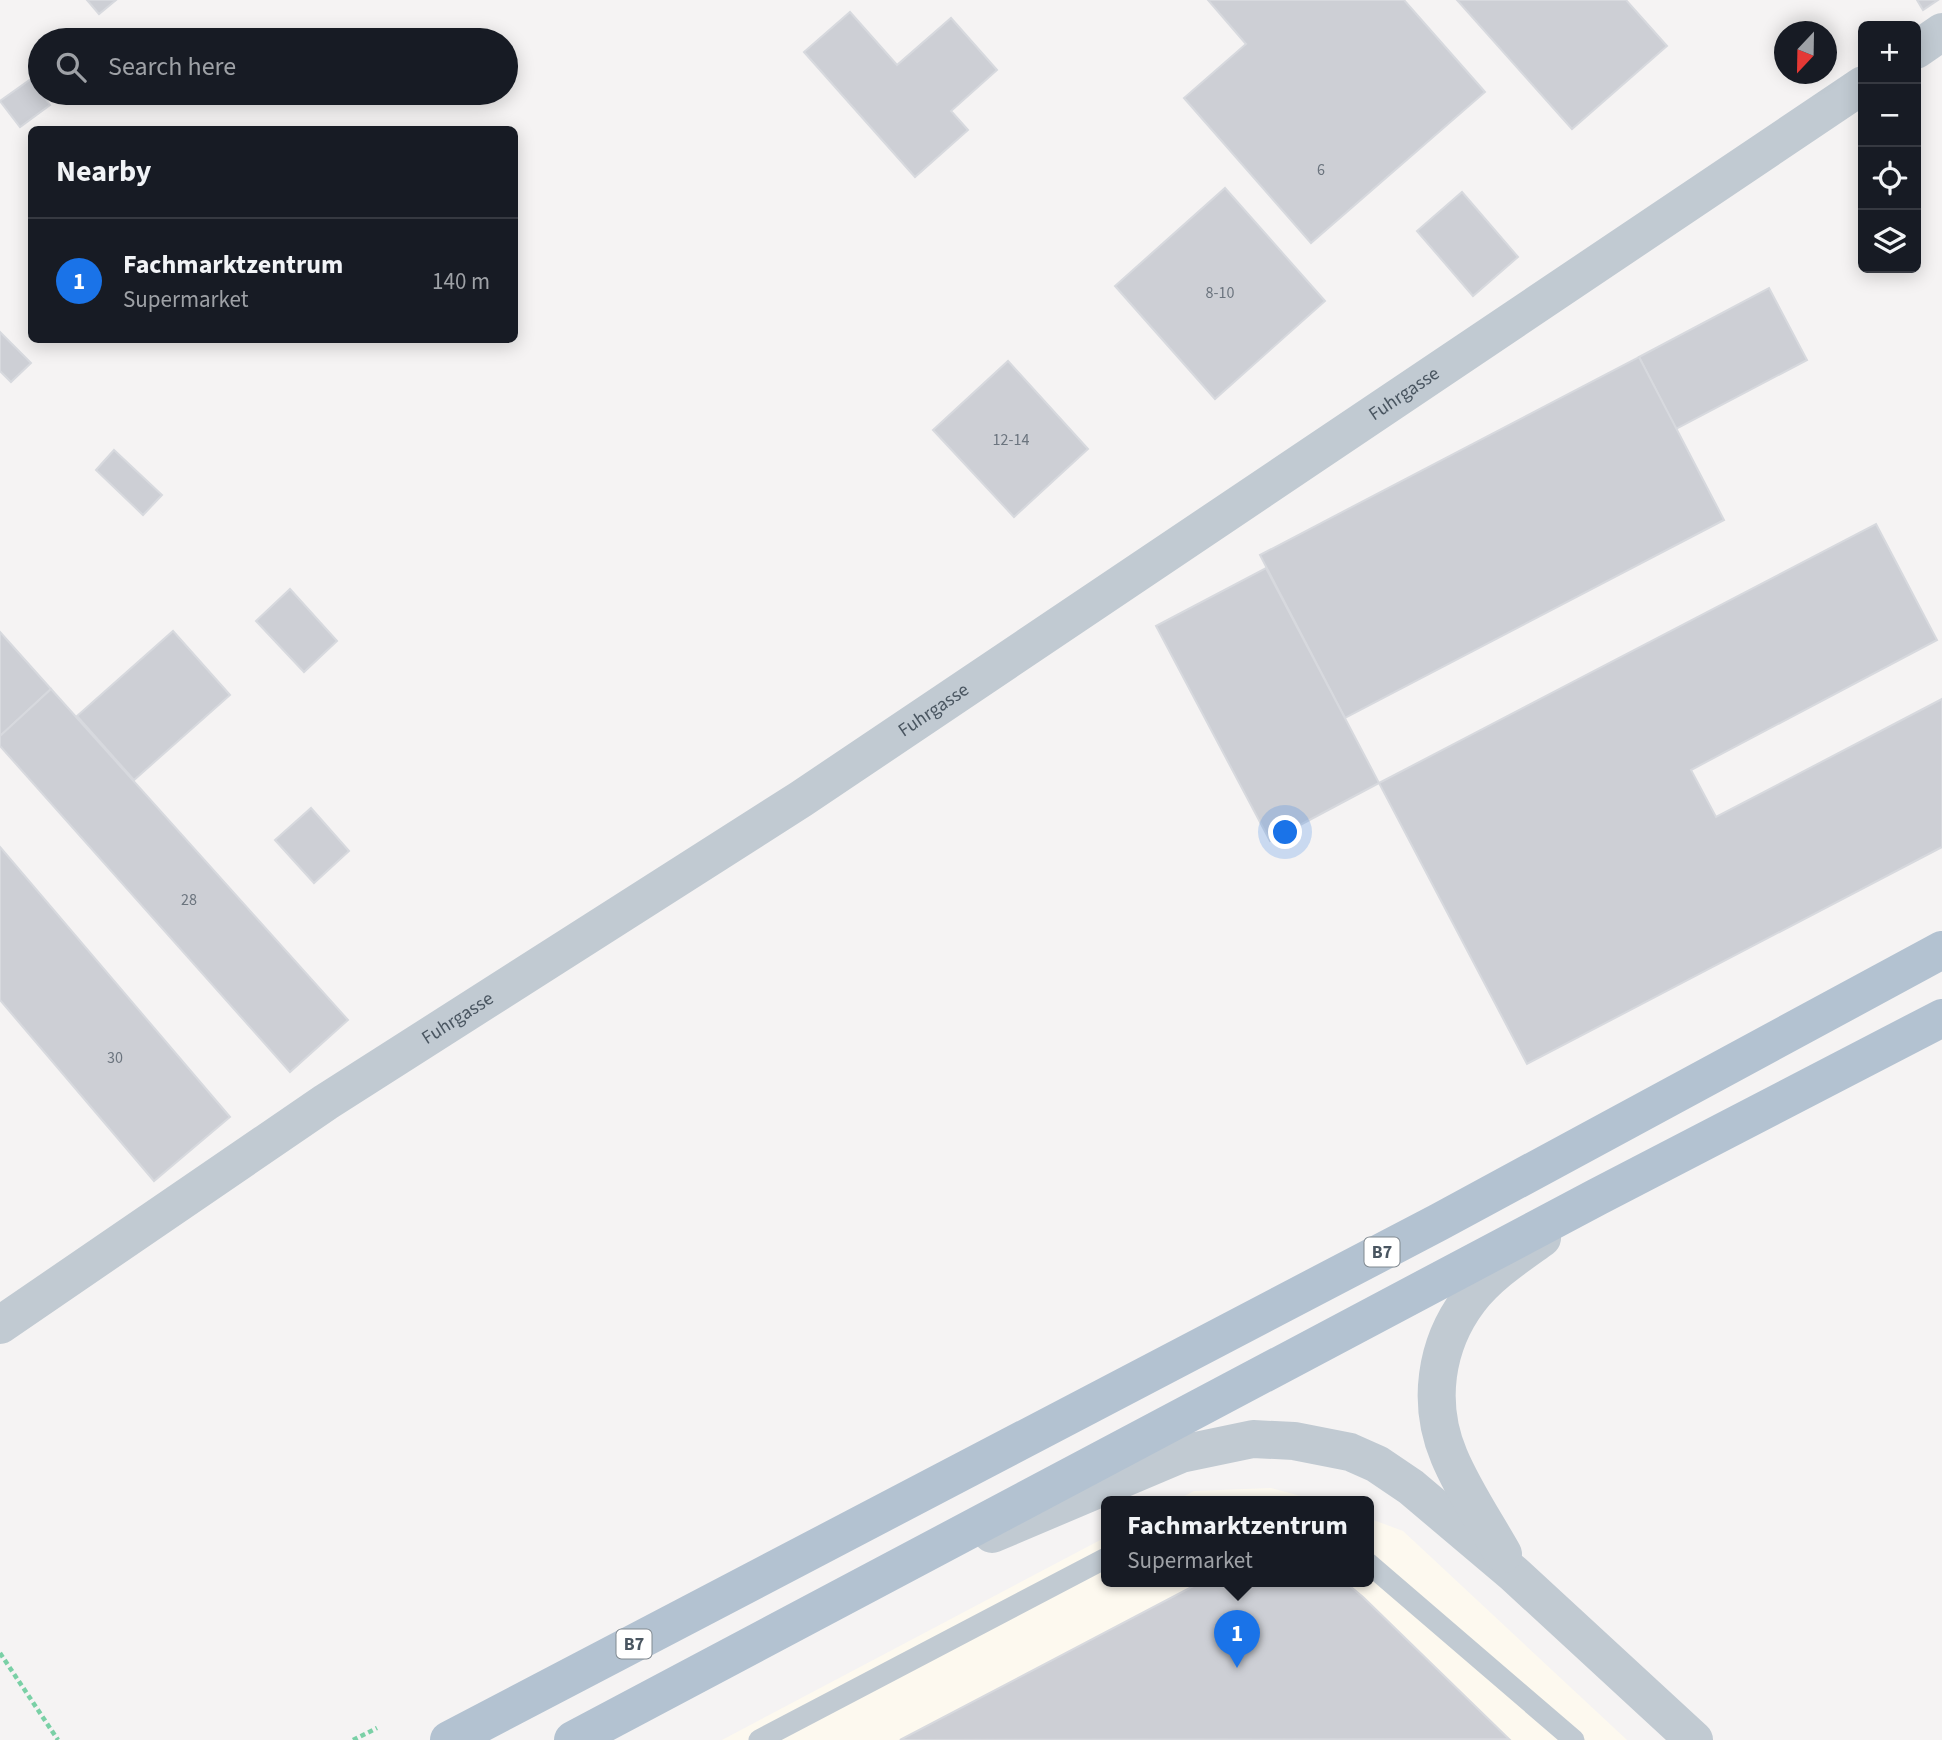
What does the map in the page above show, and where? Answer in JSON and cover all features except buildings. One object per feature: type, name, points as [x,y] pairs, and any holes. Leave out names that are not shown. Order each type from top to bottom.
[{"type":"main road","name":"B7","points":[[449,1740],[1439,1222],[1942,950]]},
{"type":"main road","points":[[573,1740],[1597,1197],[1942,1018]]},
{"type":"street","points":[[1921,47],[1942,32]]},
{"type":"street","name":"Fuhrgasse","points":[[0,1325],[326,1102],[801,799],[1858,88]]},
{"type":"street","points":[[1514,1574],[1445,1446],[1438,1425],[1436,1387],[1440,1358],[1452,1326],[1470,1299],[1509,1262],[1597,1197]]},
{"type":"street","points":[[833,1603],[1181,1454],[1253,1439],[1294,1441],[1350,1452],[1377,1464],[1411,1487],[1514,1574],[1694,1740]]},
{"type":"lane","points":[[759,1740],[1101,1561]]},
{"type":"lane","points":[[1374,1568],[1574,1740]]},
{"type":"path","points":[[0,1653],[58,1740]]},
{"type":"path","points":[[353,1740],[377,1728]]},
{"type":"shaded area","points":[[1271,1488],[1301,1496],[1184,1496],[1194,1491]]},
{"type":"shaded area","points":[[1374,1520],[1403,1531],[1627,1740],[722,1740],[1101,1540],[1101,1587],[1374,1587]]},
{"type":"place","name":"Fachmarktzentrum","points":[[1237,1668]]}]
